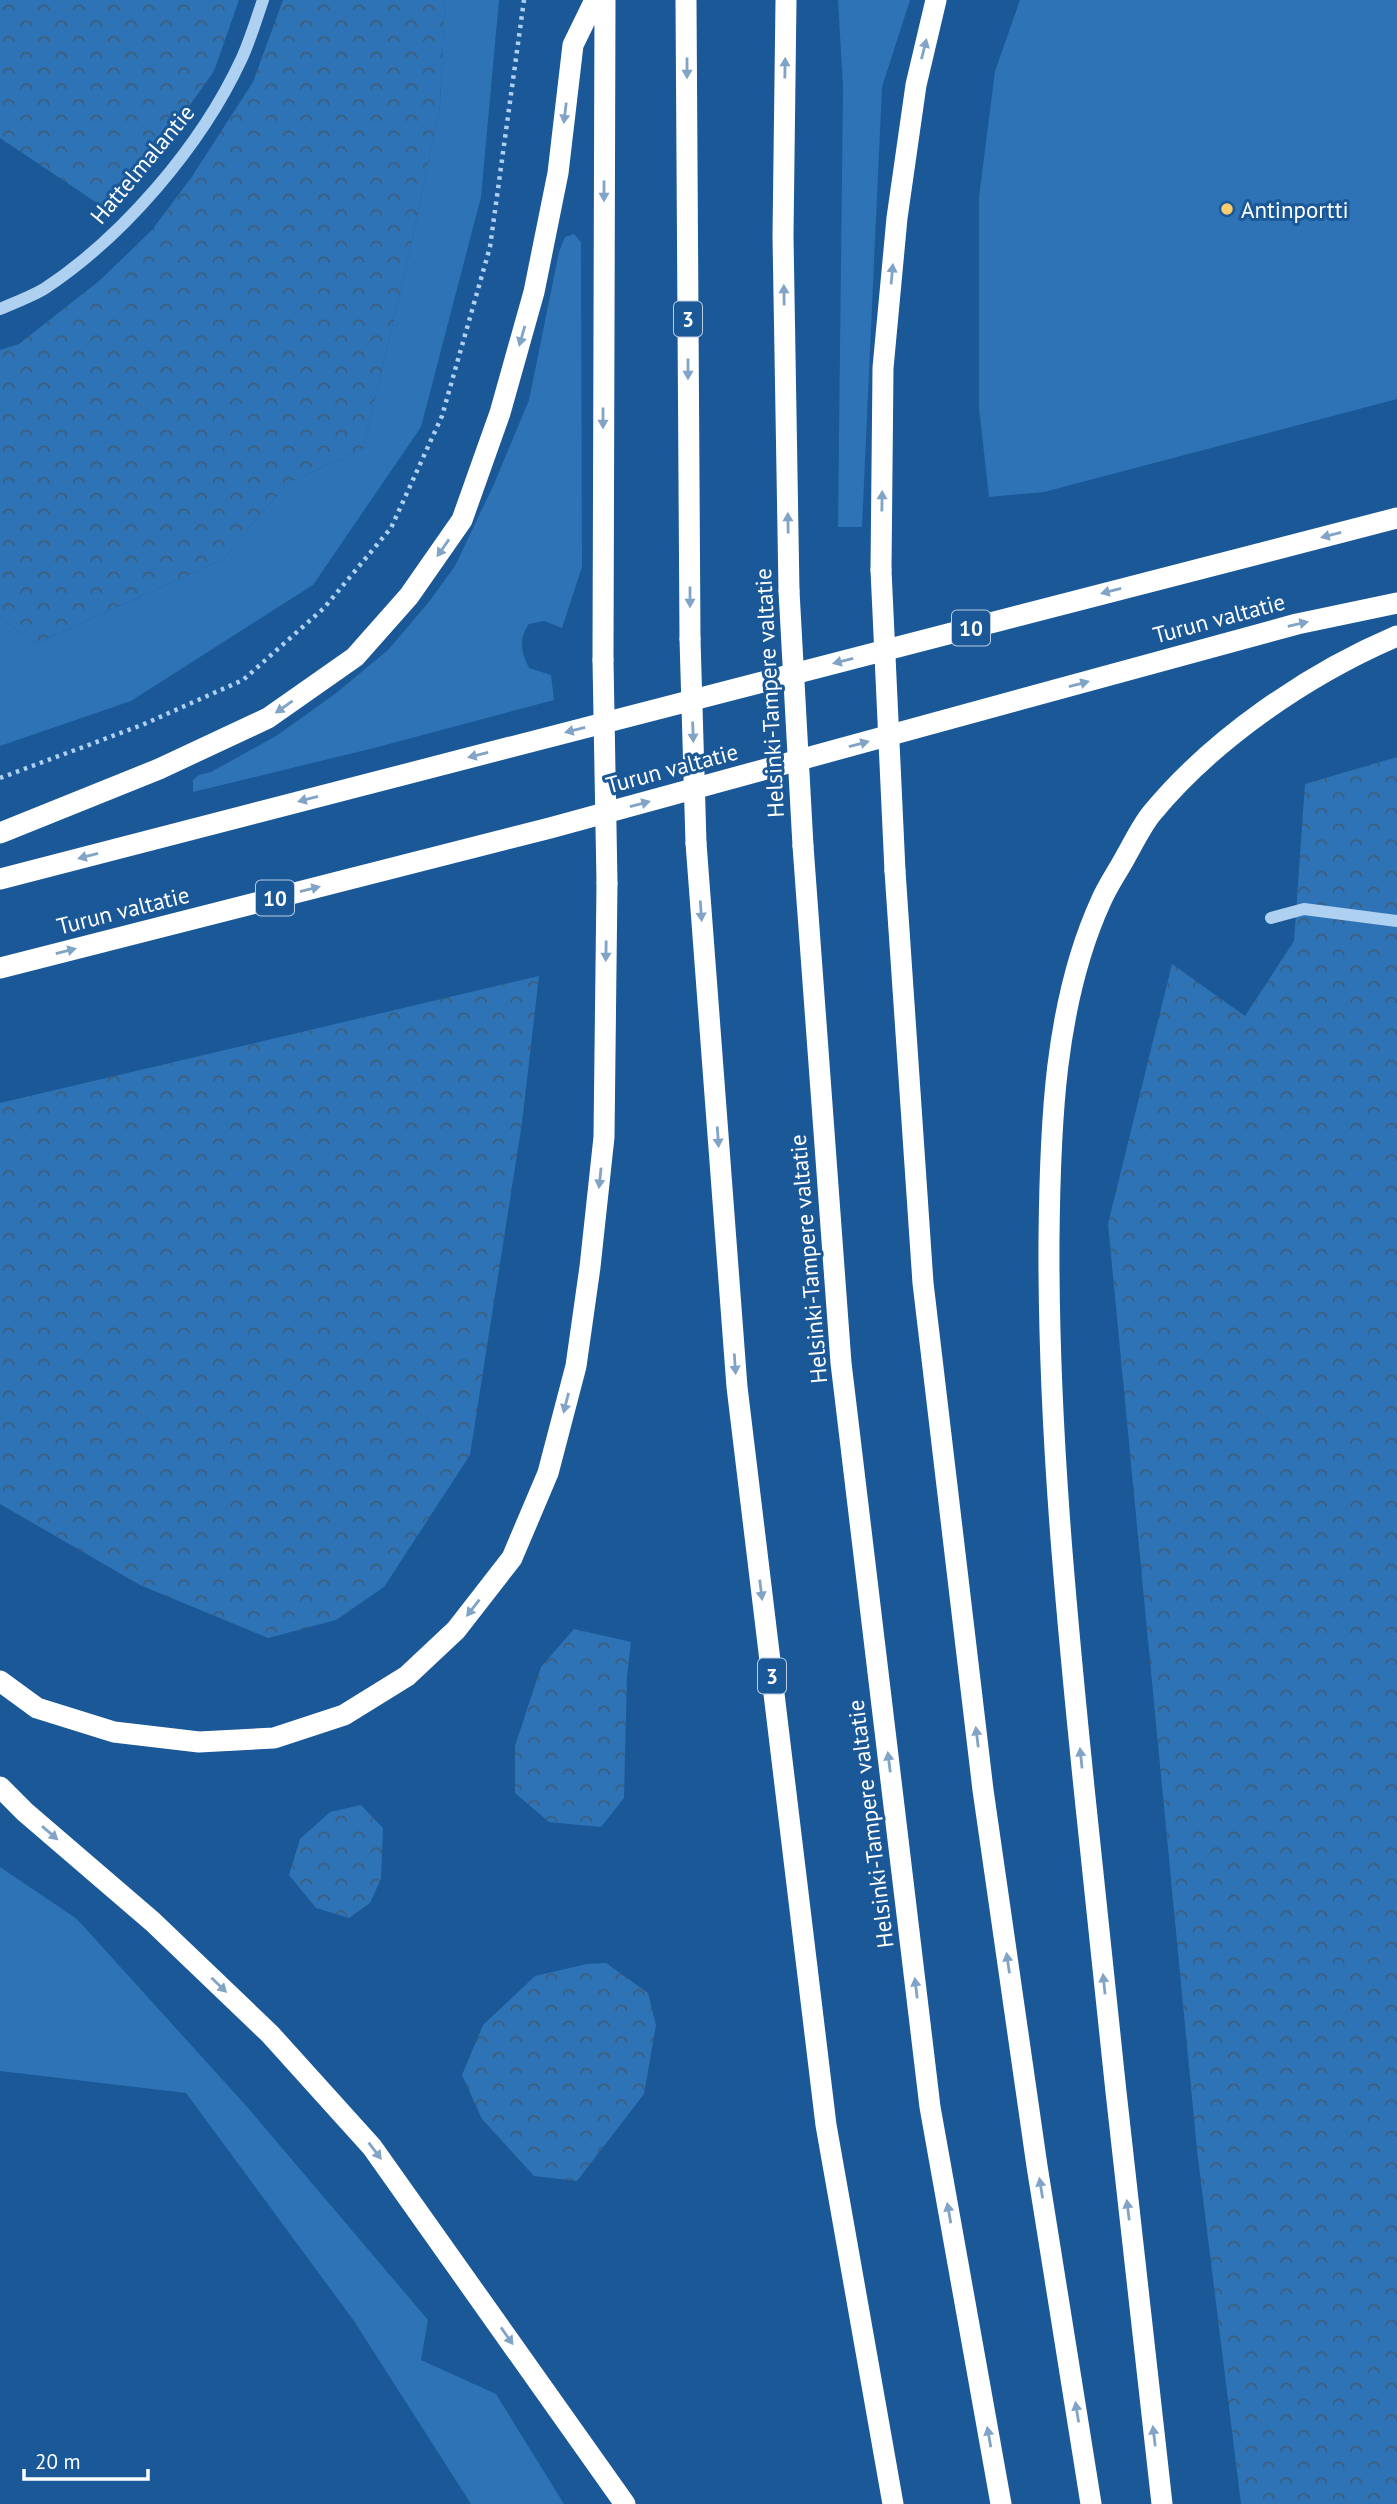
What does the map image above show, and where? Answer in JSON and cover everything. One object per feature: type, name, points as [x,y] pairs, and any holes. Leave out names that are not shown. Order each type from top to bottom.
[{"type":"highway","points":[[0,833],[159,769],[268,718],[355,657],[409,596],[462,520],[500,413],[534,292],[558,173],[573,45],[595,0]]},
{"type":"highway","points":[[0,1681],[37,1708],[114,1732],[199,1742],[274,1738],[344,1715],[407,1676],[456,1630],[512,1558],[548,1473],[576,1366],[604,1137],[607,883],[603,660],[604,0]]},
{"type":"highway","name":"3","points":[[686,0],[690,639],[696,843],[737,1387],[826,2125],[893,2504]]},
{"type":"highway","name":"Helsinki-Tampere valtatie","points":[[786,0],[783,236],[789,591],[803,846],[846,1404],[930,2107],[1001,2504]]},
{"type":"highway","points":[[936,0],[916,85],[897,218],[883,368],[881,569],[895,871],[923,1283],[983,1790],[1037,2165],[1091,2504]]},
{"type":"highway","name":"10","points":[[0,879],[1397,518]]},
{"type":"highway","name":"Turun valtatie","points":[[0,968],[564,824],[1297,624],[1397,603]]},
{"type":"highway","points":[[1162,2504],[1124,2171],[1066,1606],[1053,1429],[1049,1167],[1060,1053],[1074,974],[1101,901],[1149,816],[1212,751],[1269,707],[1370,647],[1397,636]]},
{"type":"highway","points":[[0,1787],[25,1812],[153,1922],[261,2025],[372,2147],[625,2504]]},
{"type":"street","name":"Hattelmalantie","points":[[0,309],[43,289],[104,242],[158,185],[209,119],[242,59],[263,0]]},
{"type":"street","points":[[1271,918],[1304,909],[1397,921]]},
{"type":"path","points":[[0,778],[142,725],[243,680],[324,608],[391,528],[442,416],[490,247],[524,0]]},
{"type":"green space","points":[[0,0],[239,0],[214,71],[151,160],[106,209],[0,138]]},
{"type":"green space","points":[[283,0],[445,0],[440,105],[407,264],[363,449],[287,483],[223,559],[35,644],[0,617],[0,350],[19,344],[99,281],[152,230],[191,178],[253,82]]},
{"type":"green space","points":[[445,0],[499,0],[481,197],[421,427],[313,585],[131,701],[0,746],[0,617],[35,644],[223,559],[287,483],[363,449],[407,264],[440,105]]},
{"type":"green space","points":[[838,0],[910,0],[882,87],[862,527],[838,527],[843,87]]},
{"type":"green space","points":[[1020,0],[1397,0],[1397,399],[1044,492],[989,497],[979,408],[979,197],[995,71]]},
{"type":"green space","points":[[574,234],[581,242],[582,567],[562,628],[544,621],[529,624],[522,640],[529,668],[551,675],[554,700],[193,792],[193,780],[199,775],[211,772],[276,736],[335,694],[388,650],[455,566],[494,484],[529,400],[559,252],[565,237]]},
{"type":"green space","points":[[1397,757],[1397,2504],[1241,2504],[1197,2150],[1108,1224],[1172,964],[1245,1016],[1294,941],[1305,784]]},
{"type":"green space","points":[[539,976],[522,1123],[470,1455],[384,1587],[336,1620],[268,1638],[140,1585],[0,1504],[0,1103]]},
{"type":"green space","points":[[574,1629],[631,1642],[627,1676],[624,1798],[601,1827],[549,1822],[515,1793],[515,1746],[541,1667]]},
{"type":"green space","points":[[361,1805],[383,1828],[381,1879],[370,1903],[349,1918],[316,1908],[289,1875],[300,1839],[330,1812]]},
{"type":"green space","points":[[0,1867],[77,1919],[249,2109],[428,2320],[421,2360],[496,2394],[564,2504],[471,2504],[354,2321],[186,2093],[0,2071]]},
{"type":"green space","points":[[606,1963],[648,1993],[656,2025],[644,2094],[577,2181],[534,2176],[482,2119],[462,2075],[483,2025],[535,1976],[587,1964]]},
{"type":"place","name":"Antinportti","points":[[1227,209]]}]
